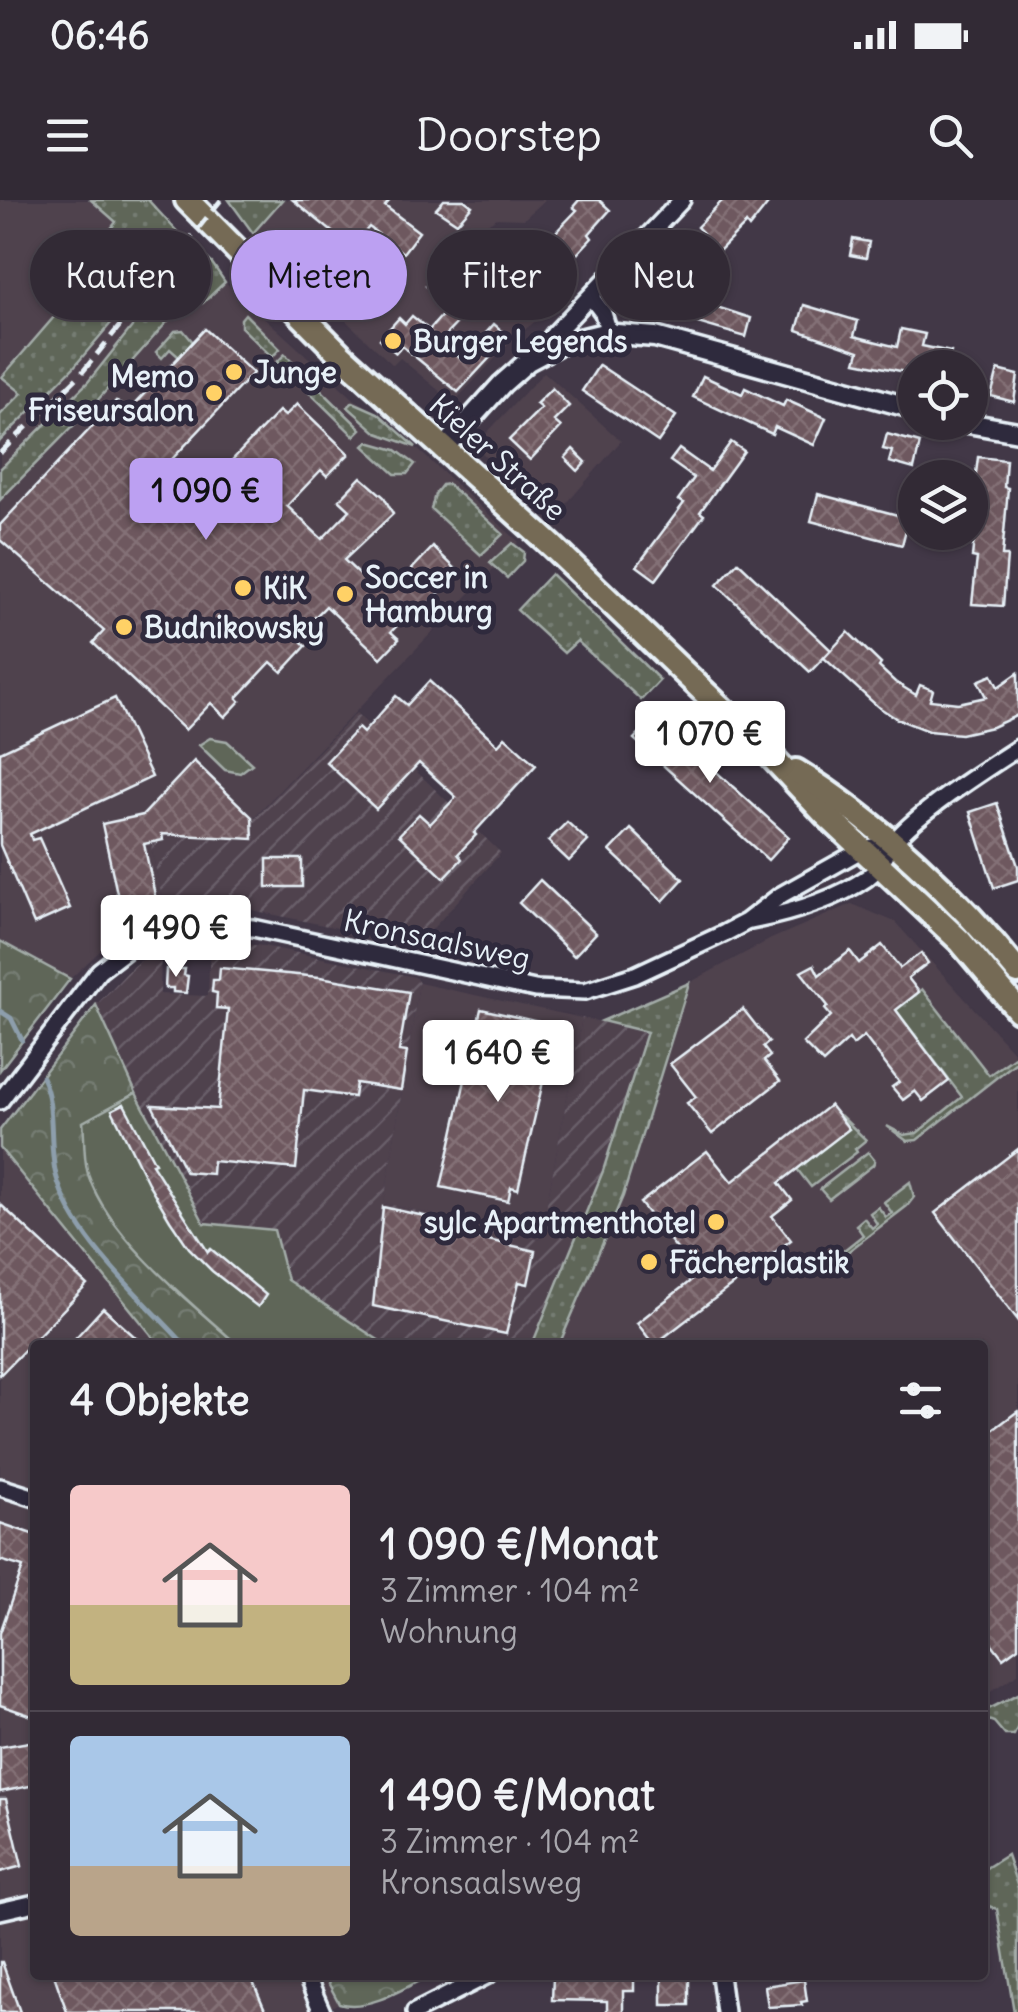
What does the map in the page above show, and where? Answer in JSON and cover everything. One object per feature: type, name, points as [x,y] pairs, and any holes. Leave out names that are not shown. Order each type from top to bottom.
[{"type":"main road","name":"Kieler Straße","points":[[187,200],[342,356],[772,756],[825,814],[960,941],[1018,1010]]},
{"type":"main road","name":"Kieler Straße","points":[[772,756],[840,798],[892,844],[1018,972]]},
{"type":"street","points":[[444,448],[502,384],[539,354],[682,200]]},
{"type":"street","points":[[590,297],[604,313],[609,333]]},
{"type":"street","points":[[539,354],[571,340],[609,333],[655,337],[898,404]]},
{"type":"street","points":[[988,427],[1018,432]]},
{"type":"street","points":[[882,865],[892,844],[1018,748]]},
{"type":"street","name":"Kronsaalsweg","points":[[0,1101],[99,971],[130,946],[168,930],[214,924],[253,928],[535,989],[567,992],[607,986],[635,975],[746,922],[781,894],[864,849],[892,844]]},
{"type":"street","name":"Kronsaalsweg","points":[[746,922],[786,914],[844,890],[882,865]]},
{"type":"street","points":[[0,1487],[30,1496]]},
{"type":"street","points":[[0,1911],[30,1904]]},
{"type":"street","points":[[308,1980],[322,2012]]},
{"type":"street","points":[[415,2012],[478,1980]]},
{"type":"street","points":[[721,1980],[725,2012]]},
{"type":"shaded area","points":[[0,200],[148,200],[129,230],[30,230],[30,320],[70,320],[23,393],[0,415]]},
{"type":"shaded area","points":[[282,200],[545,200],[524,219],[497,218],[477,230],[427,230],[427,320],[537,320],[514,338],[457,399],[449,399],[400,358],[393,365],[345,320],[407,320],[407,230],[256,230]]},
{"type":"shaded area","points":[[225,282],[231,287],[231,320],[267,320],[354,399],[378,413],[519,542],[254,817],[194,761],[144,813],[165,913],[115,937],[70,979],[0,941],[0,500],[88,411],[169,320],[211,320],[211,295]]},
{"type":"shaded area","points":[[114,320],[138,320],[88,382],[0,469],[0,441],[73,368]]},
{"type":"shaded area","points":[[544,372],[621,441],[561,510],[550,514],[481,452],[482,438]]},
{"type":"shaded area","points":[[356,713],[501,853],[418,945],[247,909],[197,907],[165,913],[144,813],[194,761],[255,817]]},
{"type":"shaded area","points":[[852,904],[895,922],[1018,1057],[1018,1674],[988,1693],[988,1340],[561,1340],[623,1196],[689,983],[771,939]]},
{"type":"shaded area","points":[[210,941],[264,946],[415,977],[419,983],[384,1203],[540,1240],[582,1018],[647,1031],[603,1171],[534,1340],[378,1340],[287,1280],[274,1230],[204,1223],[136,1093],[96,1005],[134,965],[161,949],[160,994],[208,996]]},
{"type":"shaded area","points":[[419,983],[582,1018],[540,1240],[384,1203]]},
{"type":"shaded area","points":[[0,1148],[156,1340],[30,1340],[30,1980],[327,1980],[339,2003],[322,2012],[0,2012]]},
{"type":"green space","points":[[91,200],[148,200],[176,230],[110,230],[116,222]]},
{"type":"green space","points":[[229,200],[282,200],[256,230],[251,230]]},
{"type":"green space","points":[[211,262],[212,263],[225,282],[211,295]]},
{"type":"green space","points":[[51,320],[114,320],[73,368],[0,441],[0,415],[22,393],[2,377]]},
{"type":"green space","points":[[138,320],[169,320],[88,411],[0,500],[0,469],[88,382]]},
{"type":"green space","points":[[241,320],[251,320],[280,349],[272,357],[241,327]]},
{"type":"green space","points":[[183,330],[193,342],[179,357],[170,349],[162,358],[156,352],[175,331]]},
{"type":"green space","points":[[285,354],[309,378],[302,386],[277,362]]},
{"type":"green space","points":[[315,384],[361,429],[354,436],[308,391]]},
{"type":"green space","points":[[353,402],[378,413],[416,447],[377,433],[348,407]]},
{"type":"green space","points":[[368,442],[396,450],[415,464],[407,474],[395,474],[364,446]]},
{"type":"green space","points":[[448,484],[503,534],[481,555],[431,509],[435,494]]},
{"type":"green space","points":[[512,543],[524,552],[523,561],[507,578],[490,563]]},
{"type":"green space","points":[[551,574],[660,680],[641,700],[577,641],[564,653],[517,610]]},
{"type":"green space","points":[[210,738],[227,741],[252,764],[240,773],[225,770],[199,745]]},
{"type":"green space","points":[[0,941],[70,979],[0,1070]]},
{"type":"green space","points":[[689,983],[623,1196],[561,1340],[534,1340],[603,1171],[647,1032],[602,1021]]},
{"type":"green space","points":[[922,989],[989,1075],[1016,1056],[1018,1066],[1015,1063],[917,1140],[907,1141],[887,1126],[904,1135],[917,1133],[962,1097],[896,1010]]},
{"type":"green space","points":[[96,1005],[136,1093],[84,1122],[172,1287],[232,1340],[156,1340],[0,1148],[0,1130]]},
{"type":"green space","points":[[136,1093],[204,1223],[274,1230],[287,1280],[378,1340],[232,1340],[153,1268],[114,1223],[89,1177],[83,1122]]},
{"type":"green space","points":[[840,1115],[866,1140],[855,1149],[857,1152],[811,1187],[797,1169],[848,1129]]},
{"type":"green space","points":[[868,1152],[875,1161],[873,1165],[829,1199],[820,1189]]},
{"type":"green space","points":[[910,1182],[914,1197],[907,1206],[841,1257],[839,1254],[863,1235],[856,1225],[864,1218],[872,1228],[877,1224],[870,1213],[878,1207],[886,1217],[892,1213],[884,1202]]},
{"type":"green space","points":[[1018,1694],[1018,1726],[1014,1735],[1005,1735],[988,1720],[988,1709]]},
{"type":"green space","points":[[1007,1855],[1018,1888],[1018,2012],[1014,2012],[997,1909],[988,1906],[988,1867]]},
{"type":"green space","points":[[327,1980],[420,1980],[362,2004],[339,2003]]},
{"type":"building","points":[[293,200],[390,200],[385,206],[419,232],[407,248],[407,230],[369,227],[330,230]]},
{"type":"building","points":[[444,200],[464,200],[472,206],[457,223],[436,209]]},
{"type":"building","points":[[579,200],[599,200],[610,210],[577,254],[577,230],[558,230],[577,210],[573,207]]},
{"type":"building","points":[[723,200],[771,200],[749,228],[746,224],[730,240],[730,230],[697,227]]},
{"type":"building","points":[[853,239],[869,242],[866,258],[850,255]]},
{"type":"building","points":[[804,305],[858,321],[854,336],[897,347],[901,329],[925,334],[922,346],[941,350],[898,350],[898,371],[856,362],[859,351],[797,330]]},
{"type":"building","points":[[730,311],[751,318],[746,337],[687,320],[730,320]]},
{"type":"building","points":[[412,316],[429,330],[438,320],[454,320],[457,323],[441,340],[462,360],[494,324],[509,337],[458,392],[402,346],[396,353],[380,339],[397,320],[405,324]]},
{"type":"building","points":[[205,329],[253,373],[161,471],[193,501],[279,411],[285,416],[297,404],[349,454],[327,476],[321,470],[287,506],[322,539],[350,510],[339,500],[361,477],[384,497],[393,514],[344,560],[377,591],[384,584],[391,591],[433,547],[459,572],[422,611],[416,606],[391,632],[399,639],[381,658],[326,606],[296,636],[306,646],[282,672],[271,662],[225,717],[211,703],[185,730],[93,643],[104,631],[0,540],[0,525],[116,401],[128,411]]},
{"type":"building","points":[[599,365],[676,416],[658,442],[582,391]]},
{"type":"building","points":[[998,370],[1018,375],[1014,402],[991,396]]},
{"type":"building","points":[[703,376],[742,394],[745,388],[783,406],[786,400],[826,418],[814,445],[775,427],[772,434],[693,397]]},
{"type":"building","points":[[552,388],[569,406],[554,421],[561,427],[530,460],[509,440],[541,408],[536,404]]},
{"type":"building","points":[[887,434],[920,443],[916,460],[898,460],[898,465],[889,462],[892,451],[883,449]]},
{"type":"building","points":[[731,442],[744,451],[700,512],[704,515],[656,580],[637,566],[684,503],[678,500],[694,478],[670,461],[679,449],[710,471]]},
{"type":"building","points":[[573,449],[586,462],[578,471],[565,458]]},
{"type":"building","points":[[978,457],[1006,460],[1003,606],[972,604],[977,558],[972,557],[973,550],[988,550],[988,460]]},
{"type":"building","points":[[818,494],[898,515],[898,544],[811,521]]},
{"type":"building","points":[[738,562],[831,650],[810,672],[717,585]]},
{"type":"building","points":[[848,632],[895,682],[916,695],[920,685],[933,690],[930,700],[958,703],[986,697],[978,681],[992,675],[998,687],[1018,673],[1018,715],[992,727],[961,734],[928,731],[897,719],[824,658]]},
{"type":"building","points":[[429,681],[498,745],[505,737],[536,765],[474,833],[458,854],[462,859],[444,878],[399,835],[419,814],[430,824],[456,797],[419,763],[376,809],[326,762],[358,728],[363,733],[396,696],[407,705]]},
{"type":"building","points":[[115,698],[152,777],[30,834],[32,840],[39,838],[70,908],[34,924],[0,845],[0,752]]},
{"type":"building","points":[[659,712],[678,728],[673,733],[789,837],[768,860],[634,739]]},
{"type":"building","points":[[194,761],[252,817],[253,839],[162,834],[163,840],[144,844],[156,900],[120,907],[102,824],[143,815]]},
{"type":"building","points":[[997,803],[1018,866],[1018,880],[994,888],[970,812]]},
{"type":"building","points":[[567,822],[588,841],[569,861],[548,841]]},
{"type":"building","points":[[631,829],[683,879],[663,901],[610,851]]},
{"type":"building","points":[[267,859],[302,859],[302,887],[267,887]]},
{"type":"building","points":[[540,880],[596,933],[574,956],[519,903]]},
{"type":"building","points":[[882,945],[900,968],[921,953],[928,963],[908,978],[919,992],[896,1010],[949,1081],[923,1101],[915,1091],[903,1100],[892,1087],[899,1082],[864,1036],[853,1045],[849,1039],[823,1063],[803,1043],[831,1016],[825,1009],[828,1006],[801,972],[814,965],[819,975],[850,951],[859,963]]},
{"type":"building","points":[[220,968],[320,977],[409,992],[399,1051],[407,1052],[401,1090],[356,1083],[354,1097],[304,1090],[296,1169],[213,1161],[212,1174],[186,1172],[152,1105],[218,1109],[228,1009],[216,1008],[217,993],[212,992]]},
{"type":"building","points":[[166,969],[185,969],[186,993],[165,988]]},
{"type":"building","points":[[481,1009],[556,1026],[518,1189],[511,1187],[508,1201],[441,1187]]},
{"type":"building","points":[[743,1009],[769,1042],[763,1047],[770,1056],[764,1061],[780,1081],[712,1134],[687,1103],[696,1097],[670,1064]]},
{"type":"building","points":[[124,1104],[155,1163],[152,1164],[208,1252],[211,1249],[266,1295],[258,1307],[212,1271],[189,1248],[170,1220],[112,1110]]},
{"type":"building","name":"sylc Apartmenthotel","points":[[830,1105],[849,1129],[779,1183],[792,1200],[772,1216],[791,1240],[661,1340],[650,1340],[637,1323],[698,1275],[640,1203],[707,1151],[732,1182]]},
{"type":"building","points":[[1018,1149],[1018,1320],[935,1213]]},
{"type":"building","points":[[0,1204],[87,1285],[0,1375]]},
{"type":"building","points":[[383,1207],[465,1225],[463,1234],[535,1251],[528,1284],[519,1282],[506,1334],[373,1306]]},
{"type":"building","points":[[103,1308],[138,1340],[74,1340]]},
{"type":"building","points":[[1018,1411],[1018,1647],[1003,1658],[988,1641],[988,1434]]},
{"type":"building","points":[[0,1523],[30,1533],[30,1715],[0,1705],[0,1633],[23,1567],[0,1560]]},
{"type":"building","points":[[30,1742],[30,1786],[0,1792],[0,1747]]},
{"type":"building","points":[[0,1799],[6,1799],[22,1866],[0,1872]]},
{"type":"building","points":[[2,1962],[20,2012],[0,2012]]},
{"type":"building","points":[[56,1980],[252,1980],[266,2012],[67,2012]]},
{"type":"building","points":[[553,1980],[634,1980],[634,1991],[623,1991],[623,2012],[607,2012],[607,2001],[552,2000]]},
{"type":"building","points":[[662,1980],[689,1980],[689,2005],[662,2005]]},
{"type":"building","points":[[804,1980],[807,2001],[802,2005],[768,2007],[765,1986]]},
{"type":"waterway","points":[[0,1011],[11,1018],[22,1040]]},
{"type":"waterway","points":[[42,1077],[49,1100],[56,1175],[77,1222],[110,1266],[180,1340]]},
{"type":"railway","points":[[0,453],[81,374],[221,200]]},
{"type":"place","name":"Burger Legends","points":[[393,341]]},
{"type":"place","name":"Junge","points":[[234,372]]},
{"type":"place","name":"Memo Friseursalon","points":[[214,393]]},
{"type":"place","name":"KiK","points":[[243,588]]},
{"type":"place","name":"Soccer in Hamburg","points":[[345,594]]},
{"type":"place","name":"Budnikowsky","points":[[124,627]]},
{"type":"place","name":"sylc Apartmenthotel","points":[[716,1222]]},
{"type":"place","name":"Fächerplastik","points":[[649,1262]]}]
